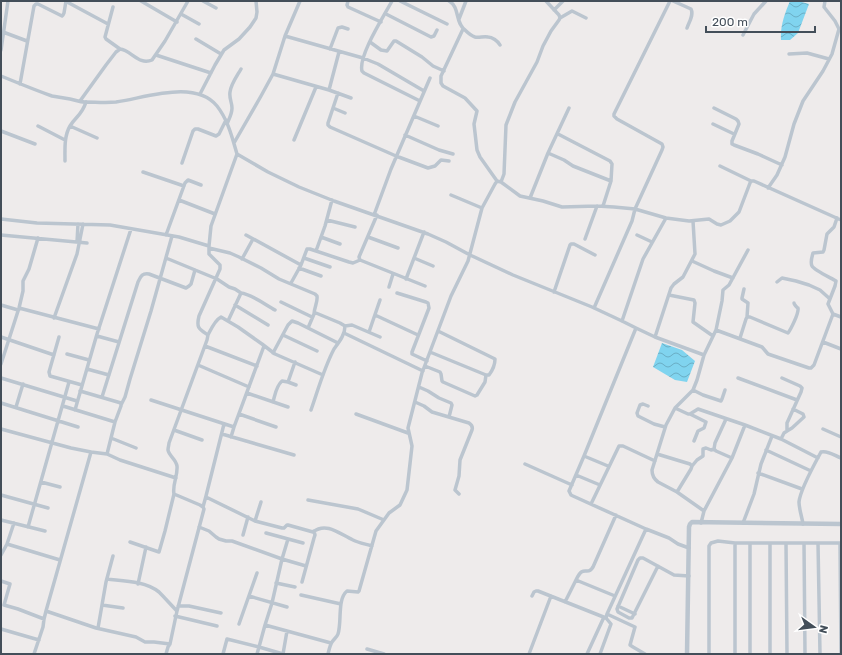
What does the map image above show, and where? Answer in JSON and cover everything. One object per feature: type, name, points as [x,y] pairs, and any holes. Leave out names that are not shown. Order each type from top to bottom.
[{"type":"street","points":[[1,50],[8,1]]},
{"type":"street","points":[[20,84],[35,4],[38,4],[62,16],[67,1],[108,24]]},
{"type":"street","points":[[141,1],[176,22]]},
{"type":"street","points":[[113,7],[104,37],[120,50],[124,50],[144,62],[149,62],[156,55],[188,1]]},
{"type":"street","points":[[203,1],[216,8]]},
{"type":"street","points":[[200,94],[221,54],[239,39],[256,18],[258,12],[256,1]]},
{"type":"street","points":[[234,143],[273,74],[285,36],[300,1]]},
{"type":"street","points":[[348,1],[348,6],[381,22]]},
{"type":"street","points":[[392,1],[370,42],[363,58],[361,68],[364,73],[420,101]]},
{"type":"street","points":[[400,1],[447,24]]},
{"type":"street","points":[[449,1],[453,3],[463,29],[475,37],[488,37],[499,42],[500,45]]},
{"type":"street","points":[[459,19],[466,1]]},
{"type":"street","points":[[546,1],[560,18]]},
{"type":"street","points":[[554,10],[563,1]]},
{"type":"street","points":[[594,308],[663,146],[659,142],[617,119],[614,114],[670,1]]},
{"type":"street","points":[[673,1],[691,9],[692,14],[687,28]]},
{"type":"street","points":[[743,35],[754,14],[766,1]]},
{"type":"street","points":[[768,188],[777,175],[787,153],[794,124],[803,101],[823,71],[832,54],[839,29],[835,21],[824,7],[824,1]]},
{"type":"street","points":[[328,654],[332,643],[338,636],[341,604],[346,592],[356,593],[359,591],[376,531],[389,513],[400,504],[407,490],[412,446],[408,428],[423,371],[451,296],[470,255],[482,208],[492,188],[504,174],[506,125],[515,102],[537,62],[543,46],[560,18],[572,11],[586,18]]},
{"type":"street","points":[[181,14],[199,24]]},
{"type":"street","points":[[386,14],[431,37],[434,36],[437,30]]},
{"type":"street","points":[[330,49],[338,28],[342,27],[348,29]]},
{"type":"street","points":[[463,29],[444,71],[441,82],[443,86],[465,98],[477,111],[474,124],[477,150],[482,161],[499,181],[520,196],[562,207],[603,206],[635,209],[666,218],[693,221],[709,219],[721,225],[730,221],[739,212],[752,181]]},
{"type":"street","points":[[3,32],[27,41]]},
{"type":"street","points":[[285,36],[363,58],[378,64],[424,91]]},
{"type":"street","points":[[196,39],[221,54]]},
{"type":"street","points":[[370,42],[382,50],[387,51],[394,41],[396,41],[422,57],[433,66],[444,71]]},
{"type":"street","points":[[80,101],[116,52],[120,50]]},
{"type":"street","points":[[329,90],[339,52]]},
{"type":"street","points":[[789,54],[810,54],[829,59]]},
{"type":"street","points":[[156,55],[211,73]]},
{"type":"street","points":[[182,163],[195,129],[216,136],[227,122],[232,111],[232,106],[229,99],[230,91],[241,69]]},
{"type":"street","points":[[273,74],[351,98]]},
{"type":"street","points":[[1,76],[53,96],[86,102],[115,102],[151,94],[190,92],[200,94],[217,106],[227,122],[237,154],[211,226],[209,254],[220,264],[220,269],[199,316],[197,324],[199,328],[208,335]]},
{"type":"street","points":[[360,260],[359,257],[368,237],[396,156],[430,78]]},
{"type":"street","points":[[294,140],[316,87]]},
{"type":"street","points":[[338,93],[328,123],[330,127],[396,156],[428,168],[435,166],[440,160],[450,161]]},
{"type":"street","points":[[65,161],[65,140],[70,126],[83,111],[86,102]]},
{"type":"street","points":[[333,108],[345,113]]},
{"type":"street","points":[[530,198],[548,153],[569,108]]},
{"type":"street","points":[[714,108],[738,121],[732,141],[734,146],[758,154],[782,165]]},
{"type":"street","points":[[414,116],[438,126]]},
{"type":"street","points":[[713,124],[734,134]]},
{"type":"street","points":[[38,126],[65,140]]},
{"type":"street","points":[[70,126],[97,138]]},
{"type":"street","points":[[1,131],[35,144]]},
{"type":"street","points":[[558,134],[610,161],[612,164],[611,181],[603,206]]},
{"type":"street","points":[[405,135],[439,150],[453,154]]},
{"type":"street","points":[[548,153],[573,166],[611,181]]},
{"type":"street","points":[[237,154],[268,172],[299,187],[424,232],[513,276],[594,308],[655,337],[704,355]]},
{"type":"street","points":[[720,166],[839,219],[827,234],[824,250],[822,252],[813,253],[811,266],[836,281],[836,286],[828,304],[833,314],[841,318]]},
{"type":"street","points":[[143,172],[184,186]]},
{"type":"street","points":[[166,235],[185,183],[188,180],[201,185]]},
{"type":"street","points":[[451,194],[482,208]]},
{"type":"street","points":[[179,200],[215,214]]},
{"type":"street","points":[[316,251],[327,220],[332,200]]},
{"type":"street","points":[[586,239],[597,206]]},
{"type":"street","points":[[622,321],[643,259],[666,218]]},
{"type":"street","points":[[1,219],[37,223],[110,225],[131,228],[172,236],[230,254],[261,268],[279,279],[317,296],[318,300],[308,328]]},
{"type":"street","points":[[327,220],[355,227]]},
{"type":"street","points":[[655,337],[672,286],[683,277],[692,261],[695,251],[693,221]]},
{"type":"street","points":[[78,224],[78,242]]},
{"type":"street","points":[[54,318],[69,279],[83,224]]},
{"type":"street","points":[[75,410],[131,228]]},
{"type":"street","points":[[406,279],[424,232]]},
{"type":"street","points":[[1,235],[87,243]]},
{"type":"street","points":[[246,235],[300,266],[322,276]]},
{"type":"street","points":[[637,235],[652,242]]},
{"type":"street","points":[[107,454],[115,422],[125,397],[172,236]]},
{"type":"street","points":[[321,237],[340,244]]},
{"type":"street","points":[[368,237],[398,248]]},
{"type":"street","points":[[1,364],[2,354],[9,339],[23,292],[24,280],[29,269],[38,238]]},
{"type":"street","points":[[242,259],[253,239]]},
{"type":"street","points":[[554,292],[571,244],[574,244],[595,255]]},
{"type":"street","points":[[291,284],[307,249],[353,263],[360,260],[425,286]]},
{"type":"street","points":[[704,511],[656,480],[652,470],[665,427],[675,408],[692,390],[698,380],[704,355],[716,330],[722,301],[722,290],[728,286],[748,250]]},
{"type":"street","points":[[166,258],[216,279],[275,310]]},
{"type":"street","points":[[304,258],[330,267]]},
{"type":"street","points":[[414,258],[433,266]]},
{"type":"street","points":[[692,261],[733,278]]},
{"type":"street","points":[[102,397],[141,276],[145,274],[186,288],[191,284],[196,270]]},
{"type":"street","points":[[389,288],[393,274]]},
{"type":"street","points":[[777,282],[782,278],[796,281],[820,290],[830,299]]},
{"type":"street","points":[[740,338],[747,317],[748,303],[742,299],[744,289]]},
{"type":"street","points":[[228,321],[241,293]]},
{"type":"street","points":[[397,293],[426,302],[429,305],[430,308],[412,350],[412,354],[427,361]]},
{"type":"street","points":[[669,295],[694,300],[693,322],[713,336]]},
{"type":"street","points":[[369,332],[380,300]]},
{"type":"street","points":[[282,302],[313,315],[320,313],[345,326],[352,325],[380,337]]},
{"type":"street","points":[[747,317],[753,318],[788,333],[791,330],[798,312],[794,303]]},
{"type":"street","points":[[1,305],[99,329]]},
{"type":"street","points":[[235,305],[268,325]]},
{"type":"street","points":[[716,330],[762,346],[768,354],[809,368],[813,366],[833,314]]},
{"type":"street","points":[[375,315],[418,335]]},
{"type":"street","points":[[130,542],[159,552],[174,494],[173,490],[177,468],[176,461],[168,450],[169,443],[208,335],[216,320],[221,317],[274,353],[323,375]]},
{"type":"street","points":[[274,353],[288,325],[292,321],[298,322],[338,343]]},
{"type":"street","points":[[311,410],[327,364],[344,333],[345,326]]},
{"type":"street","points":[[636,328],[569,491],[571,495],[689,548]]},
{"type":"street","points":[[425,366],[440,372],[442,381],[475,396],[485,382],[486,375],[490,373],[495,361],[493,358],[438,331]]},
{"type":"street","points":[[344,333],[423,371]]},
{"type":"street","points":[[283,335],[317,351]]},
{"type":"street","points":[[97,336],[119,342]]},
{"type":"street","points":[[1,337],[54,355]]},
{"type":"street","points":[[59,337],[49,374],[50,376],[82,385]]},
{"type":"street","points":[[823,342],[841,350]]},
{"type":"street","points":[[205,346],[257,366]]},
{"type":"street","points":[[231,437],[264,346]]},
{"type":"street","points":[[430,352],[486,375]]},
{"type":"street","points":[[67,354],[90,360]]},
{"type":"street","points":[[288,382],[295,362]]},
{"type":"street","points":[[198,366],[249,387]]},
{"type":"street","points":[[87,369],[108,375]]},
{"type":"street","points":[[1,378],[77,401]]},
{"type":"street","points":[[738,378],[797,400]]},
{"type":"street","points":[[782,378],[802,388],[787,423],[787,431]]},
{"type":"street","points":[[28,527],[70,382]]},
{"type":"street","points":[[273,402],[280,382],[288,382],[296,385]]},
{"type":"street","points":[[16,407],[23,384]]},
{"type":"street","points":[[419,387],[438,398],[451,402],[452,405],[449,417]]},
{"type":"street","points":[[692,390],[721,401],[725,390]]},
{"type":"street","points":[[80,391],[118,401],[121,404]]},
{"type":"street","points":[[247,393],[288,407]]},
{"type":"street","points":[[151,400],[234,426]]},
{"type":"street","points":[[1,402],[78,427]]},
{"type":"street","points":[[415,402],[432,412],[472,425],[473,428],[459,464],[459,476],[455,490],[459,494]]},
{"type":"street","points":[[648,406],[643,404],[640,405],[637,415],[654,424],[665,427]]},
{"type":"street","points":[[63,406],[115,422]]},
{"type":"street","points":[[675,408],[706,422],[704,428],[698,431],[694,441]]},
{"type":"street","points":[[690,414],[698,409],[745,425],[780,438],[818,458]]},
{"type":"street","points":[[780,438],[804,417],[803,414],[793,409]]},
{"type":"street","points":[[239,414],[276,427]]},
{"type":"street","points":[[356,414],[408,433]]},
{"type":"street","points":[[714,449],[726,419]]},
{"type":"street","points":[[166,654],[170,644],[176,611],[204,509],[203,507],[224,424]]},
{"type":"street","points":[[702,523],[704,511],[732,458],[745,425]]},
{"type":"street","points":[[1,429],[52,443],[107,454],[120,460],[176,478]]},
{"type":"street","points":[[823,429],[841,437]]},
{"type":"street","points":[[174,430],[202,440]]},
{"type":"street","points":[[222,434],[294,455]]},
{"type":"street","points":[[743,523],[754,494],[758,473],[772,436]]},
{"type":"street","points":[[111,438],[136,448]]},
{"type":"street","points":[[591,504],[608,466],[619,446],[655,461]]},
{"type":"street","points":[[676,492],[696,460],[703,456],[703,449],[714,449],[732,458]]},
{"type":"street","points":[[766,450],[786,458],[811,471]]},
{"type":"street","points":[[34,654],[43,627],[46,610],[91,452]]},
{"type":"street","points":[[803,524],[799,502],[802,489],[821,452],[828,452],[841,458]]},
{"type":"street","points":[[657,454],[690,464],[692,466]]},
{"type":"street","points":[[584,456],[608,466]]},
{"type":"street","points":[[525,464],[572,485]]},
{"type":"street","points":[[758,473],[802,489]]},
{"type":"street","points":[[576,475],[600,485]]},
{"type":"street","points":[[41,482],[60,487]]},
{"type":"street","points":[[174,494],[203,507]]},
{"type":"street","points":[[1,495],[48,508]]},
{"type":"street","points":[[206,498],[255,520],[282,528],[288,525],[311,531],[318,528],[330,529],[339,532],[352,540],[372,546]]},
{"type":"street","points":[[308,500],[358,509],[384,520]]},
{"type":"street","points":[[255,520],[261,502]]},
{"type":"street","points":[[565,602],[580,571],[589,571],[593,568],[616,515]]},
{"type":"street","points":[[243,534],[248,517]]},
{"type":"street","points":[[1,520],[45,531]]},
{"type":"street","points":[[688,654],[689,527],[692,522],[841,524]]},
{"type":"street","points":[[1,555],[7,544],[14,523]]},
{"type":"street","points":[[199,527],[209,531],[219,539],[232,541],[306,566]]},
{"type":"street","points":[[587,654],[646,529]]},
{"type":"street","points":[[302,582],[315,535],[314,531]]},
{"type":"street","points":[[266,533],[303,543]]},
{"type":"street","points":[[257,654],[272,603],[288,539]]},
{"type":"street","points":[[709,654],[709,546],[714,542],[841,543],[841,654]]},
{"type":"street","points":[[735,543],[735,654]]},
{"type":"street","points":[[750,543],[750,654]]},
{"type":"street","points":[[770,543],[770,654]]},
{"type":"street","points":[[786,543],[786,654]]},
{"type":"street","points":[[804,543],[805,654]]},
{"type":"street","points":[[818,543],[820,654]]},
{"type":"street","points":[[7,544],[60,560]]},
{"type":"street","points":[[138,584],[146,547]]},
{"type":"street","points":[[98,628],[112,556]]},
{"type":"street","points":[[658,566],[632,618],[618,612],[618,606],[640,558],[643,558],[658,566],[674,575],[689,576]]},
{"type":"street","points":[[239,624],[257,573]]},
{"type":"street","points":[[107,579],[149,586],[159,592],[176,611]]},
{"type":"street","points":[[576,580],[615,596]]},
{"type":"street","points":[[1,581],[10,584],[2,605],[18,609],[44,620]]},
{"type":"street","points":[[276,583],[296,587]]},
{"type":"street","points":[[532,596],[536,591],[635,627],[630,645],[645,654]]},
{"type":"street","points":[[301,594],[341,604]]},
{"type":"street","points":[[249,596],[287,607]]},
{"type":"street","points":[[529,654],[551,596]]},
{"type":"street","points":[[102,605],[123,608]]},
{"type":"street","points":[[178,606],[189,606],[221,613]]},
{"type":"street","points":[[46,610],[98,628],[136,637],[145,642],[170,644]]},
{"type":"street","points":[[175,616],[217,626]]},
{"type":"street","points":[[600,654],[611,624],[606,616]]},
{"type":"street","points":[[265,624],[332,643]]},
{"type":"street","points":[[1,629],[39,640]]},
{"type":"street","points":[[223,654],[227,639],[283,654],[288,631]]},
{"type":"street","points":[[367,649],[384,654]]},
{"type":"water","points":[[790,1],[798,1],[809,4],[798,33],[790,40],[781,40],[782,25]]},
{"type":"water","points":[[662,343],[682,350],[695,361],[687,382],[675,380],[653,367]]}]
